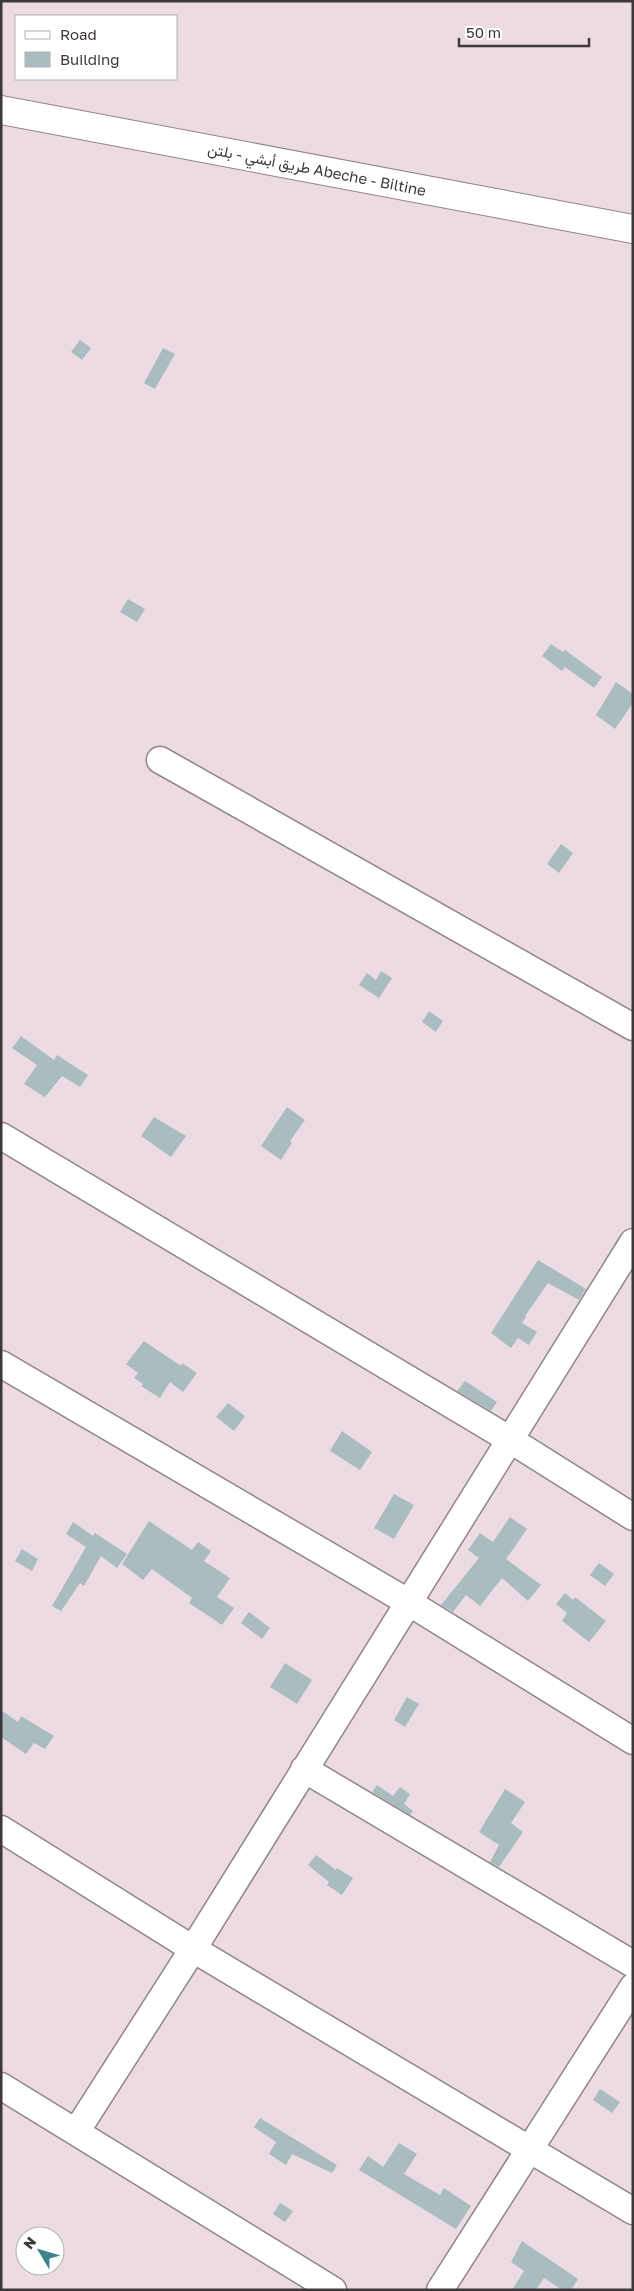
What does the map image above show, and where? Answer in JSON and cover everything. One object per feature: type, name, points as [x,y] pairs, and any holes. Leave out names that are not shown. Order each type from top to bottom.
[{"type":"main road","name":"طريق أبشي - بلتن Abeche - Biltine","points":[[1,110],[633,229]]},
{"type":"street","points":[[160,760],[633,1026]]},
{"type":"street","points":[[1,1136],[509,1439],[633,1517]]},
{"type":"street","points":[[76,2132],[193,1949],[509,1439],[628,1258]]},
{"type":"street","points":[[1,1364],[408,1602],[633,1741]]},
{"type":"street","points":[[304,1768],[633,1964]]},
{"type":"street","points":[[1,1829],[193,1949],[633,2211]]},
{"type":"street","points":[[440,2290],[633,1987]]},
{"type":"street","points":[[1,2086],[334,2290]]},
{"type":"building","points":[[80,340],[91,348],[82,360],[71,352]]},
{"type":"building","points":[[163,348],[175,354],[155,389],[144,383]]},
{"type":"building","points":[[128,599],[145,609],[137,622],[120,612]]},
{"type":"building","points":[[551,644],[563,652],[565,650],[602,677],[594,688],[565,667],[562,671],[542,656]]},
{"type":"building","points":[[616,682],[633,694],[633,703],[615,729],[596,715]]},
{"type":"building","points":[[561,844],[573,853],[559,873],[547,864]]},
{"type":"building","points":[[381,971],[392,978],[379,998],[359,985],[367,973],[376,980]]},
{"type":"building","points":[[429,1011],[443,1021],[436,1032],[422,1022]]},
{"type":"building","points":[[21,1036],[54,1060],[57,1055],[88,1075],[80,1087],[62,1076],[45,1097],[24,1084],[37,1065],[12,1048]]},
{"type":"building","points":[[287,1107],[305,1120],[290,1141],[292,1143],[281,1160],[261,1146]]},
{"type":"building","points":[[154,1117],[186,1136],[171,1157],[141,1136]]},
{"type":"building","points":[[538,1260],[586,1289],[579,1300],[548,1283],[522,1323],[537,1332],[529,1345],[518,1338],[511,1348],[491,1333]]},
{"type":"building","points":[[144,1341],[181,1366],[182,1363],[197,1373],[183,1392],[170,1382],[160,1398],[141,1386],[143,1384],[134,1378],[138,1373],[126,1364]]},
{"type":"building","points":[[465,1381],[497,1402],[491,1411],[457,1391]]},
{"type":"building","points":[[228,1403],[245,1416],[234,1431],[216,1417]]},
{"type":"building","points":[[342,1431],[372,1452],[360,1470],[330,1451]]},
{"type":"building","points":[[394,1494],[414,1505],[394,1539],[374,1528]]},
{"type":"building","points":[[510,1517],[527,1529],[506,1559],[541,1585],[528,1601],[502,1578],[480,1606],[466,1595],[453,1612],[441,1605],[479,1558],[468,1550],[480,1533],[493,1542]]},
{"type":"building","points":[[149,1521],[192,1550],[198,1542],[211,1551],[204,1561],[230,1578],[217,1597],[234,1608],[222,1625],[189,1603],[192,1598],[152,1569],[143,1580],[122,1564]]},
{"type":"building","points":[[73,1522],[93,1536],[95,1533],[127,1554],[117,1568],[101,1556],[84,1586],[80,1583],[61,1611],[52,1606],[86,1547],[66,1534]]},
{"type":"building","points":[[22,1549],[38,1559],[32,1571],[15,1561]]},
{"type":"building","points":[[599,1563],[614,1574],[605,1586],[590,1575]]},
{"type":"building","points":[[565,1593],[573,1600],[575,1597],[606,1621],[589,1642],[562,1621],[567,1613],[556,1604]]},
{"type":"building","points":[[249,1612],[270,1628],[262,1639],[241,1623]]},
{"type":"building","points":[[285,1663],[312,1680],[297,1704],[270,1687]]},
{"type":"building","points":[[407,1697],[419,1704],[405,1727],[394,1720]]},
{"type":"building","points":[[1,1710],[18,1722],[21,1716],[54,1736],[45,1749],[34,1743],[26,1754],[1,1737]]},
{"type":"building","points":[[377,1785],[393,1796],[400,1787],[410,1794],[404,1804],[413,1811],[410,1815],[372,1792]]},
{"type":"building","points":[[505,1789],[525,1802],[511,1823],[523,1832],[499,1867],[490,1862],[499,1845],[479,1832]]},
{"type":"building","points":[[316,1855],[336,1870],[337,1868],[353,1878],[342,1895],[327,1885],[329,1882],[308,1865]]},
{"type":"building","points":[[600,2089],[620,2102],[612,2113],[593,2100]]},
{"type":"building","points":[[260,2118],[337,2165],[332,2173],[292,2154],[286,2165],[269,2154],[276,2142],[254,2127]]},
{"type":"building","points":[[399,2143],[417,2154],[404,2174],[440,2195],[444,2188],[471,2206],[456,2229],[359,2170],[368,2156],[383,2167]]},
{"type":"building","points":[[280,2203],[293,2211],[285,2222],[273,2214]]},
{"type":"building","points":[[522,2241],[578,2279],[571,2290],[562,2290],[544,2278],[536,2290],[512,2290],[524,2271],[511,2262]]}]
